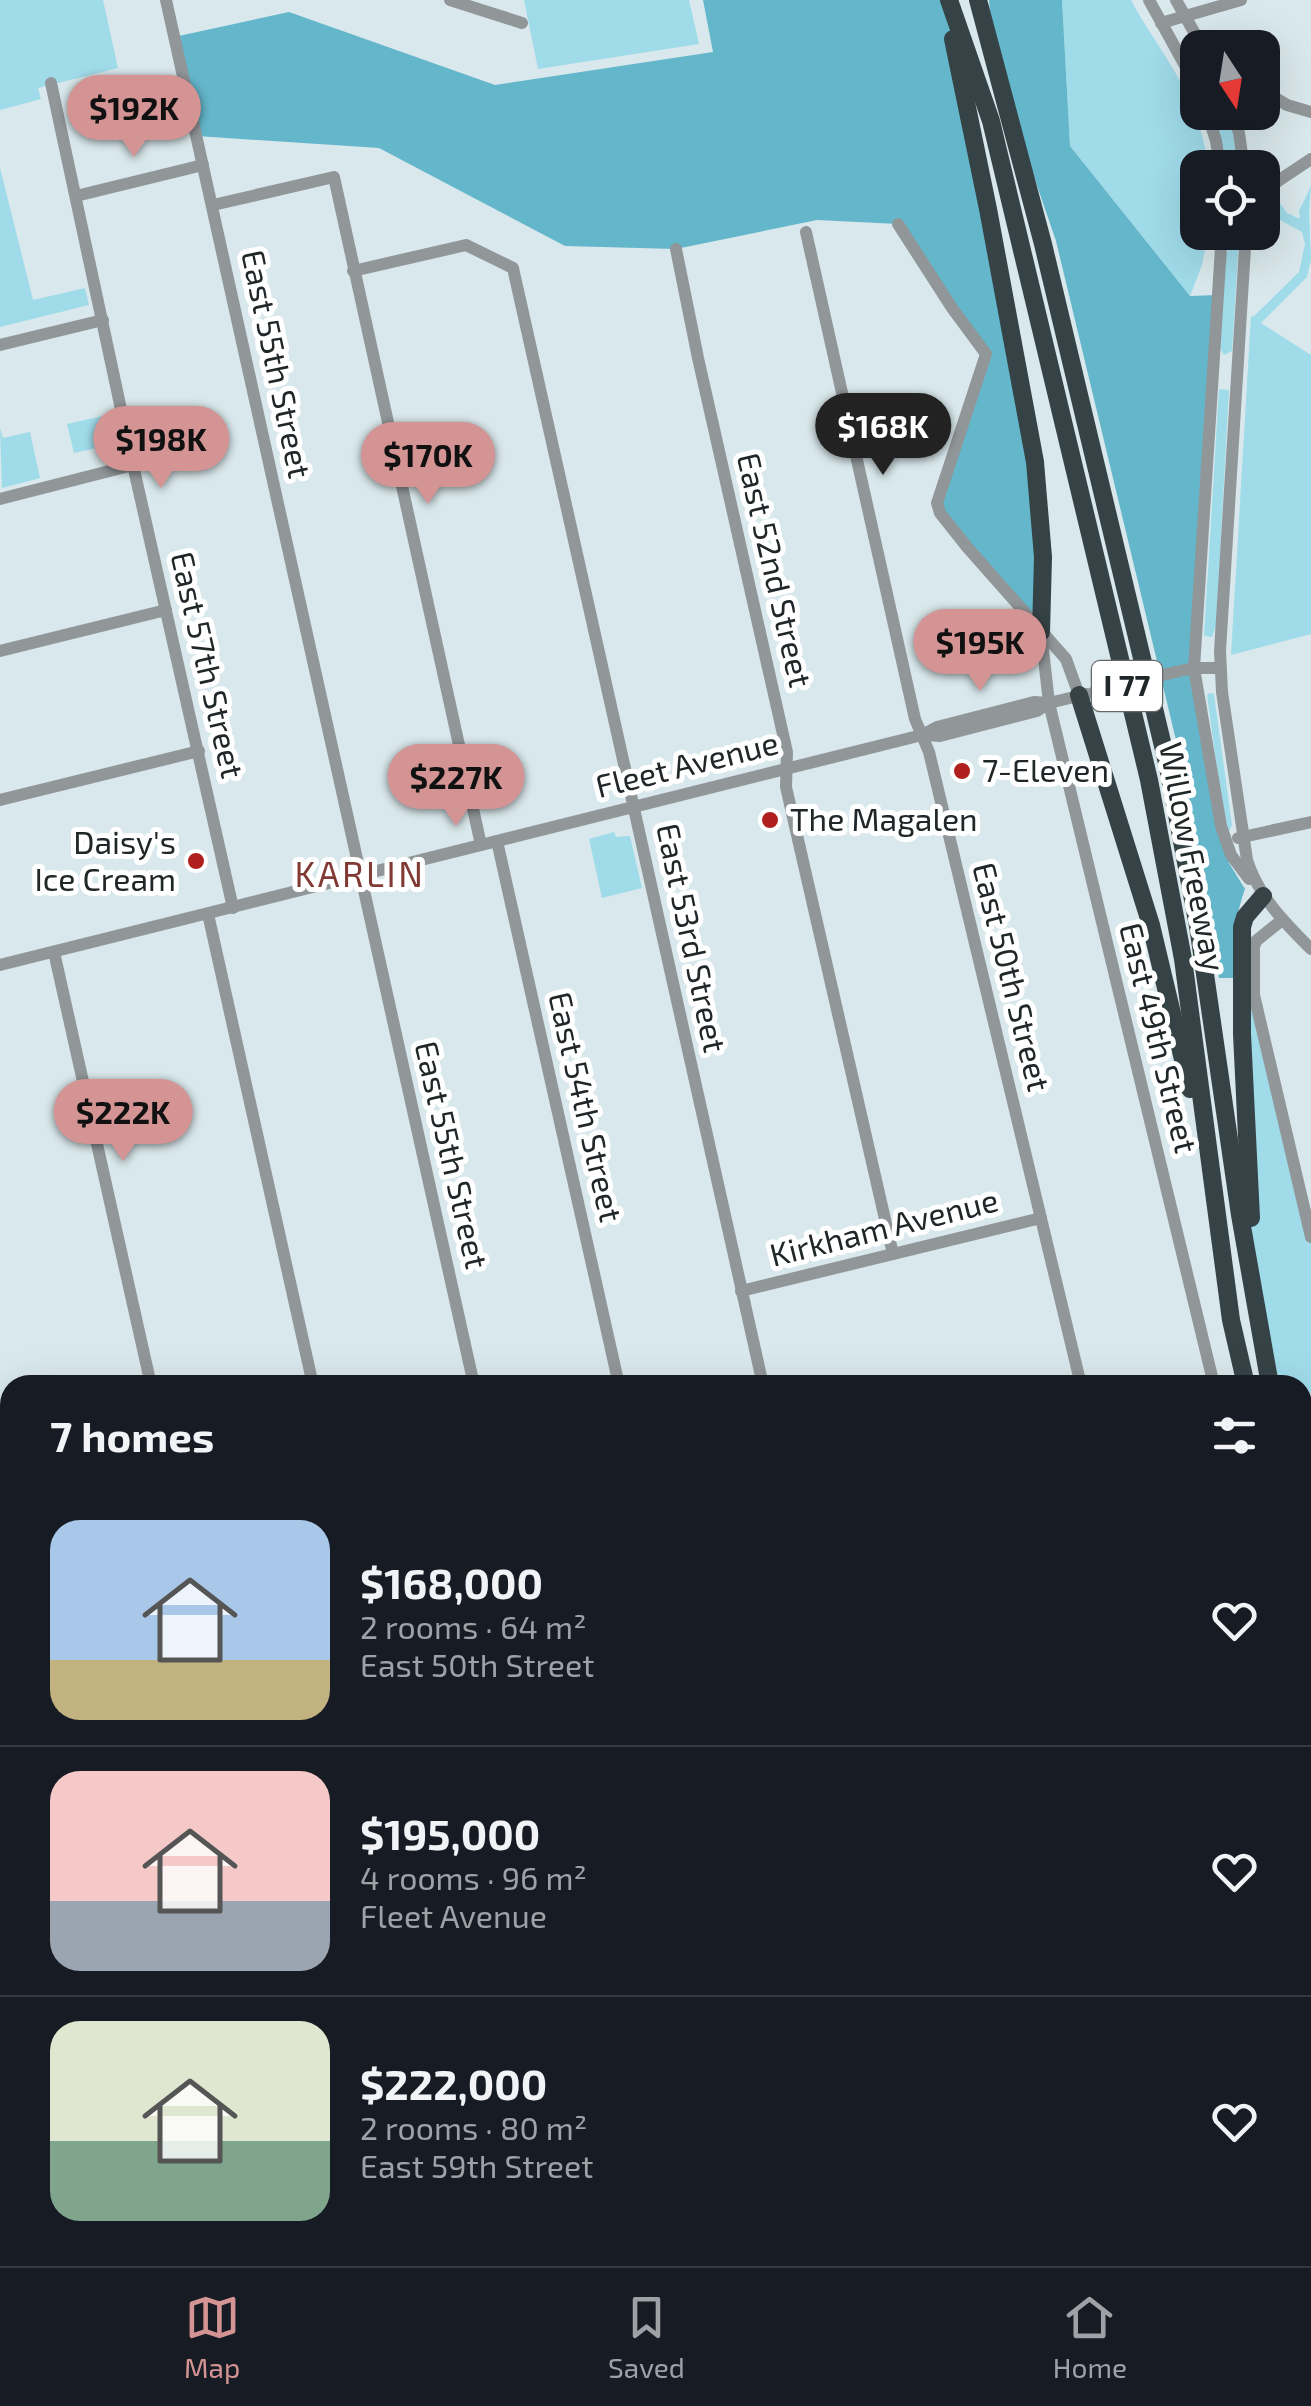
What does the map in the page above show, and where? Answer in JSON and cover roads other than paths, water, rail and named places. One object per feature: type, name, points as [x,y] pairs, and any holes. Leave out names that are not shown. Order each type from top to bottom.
[{"type":"highway","points":[[946,0],[1035,462],[1042,557],[1041,632]]},
{"type":"highway","name":"Willow Freeway","points":[[946,0],[991,121],[1149,780],[1183,958],[1232,1320],[1244,1375]]},
{"type":"highway","name":"Willow Freeway","points":[[978,0],[1043,244],[1168,767],[1198,926],[1268,1375]]},
{"type":"highway","points":[[1087,694],[1151,925],[1212,1182]]},
{"type":"highway","points":[[1254,1284],[1242,1034],[1242,927],[1244,917],[1263,896]]},
{"type":"street","name":"East 55th Street","points":[[166,0],[472,1375]]},
{"type":"street","points":[[450,0],[522,23]]},
{"type":"street","points":[[1149,0],[1180,57]]},
{"type":"street","points":[[1176,0],[1193,30]]},
{"type":"street","points":[[1161,23],[1241,0]]},
{"type":"street","name":"East 57th Street","points":[[51,83],[233,908]]},
{"type":"street","points":[[1280,101],[1311,112]]},
{"type":"street","points":[[1280,180],[1311,159]]},
{"type":"street","points":[[76,196],[203,164]]},
{"type":"street","points":[[213,205],[334,177],[481,845]]},
{"type":"street","points":[[898,224],[986,354],[937,503],[940,513],[1066,659],[1087,694]]},
{"type":"street","name":"East 50th Street","points":[[806,232],[912,702],[928,752],[1079,1375]]},
{"type":"street","name":"East 53rd Street","points":[[354,270],[466,245],[513,268],[760,1375]]},
{"type":"street","name":"East 52nd Street","points":[[676,250],[787,752],[786,787],[893,1254]]},
{"type":"street","points":[[1222,250],[1194,668],[1225,840],[1235,862],[1311,949]]},
{"type":"street","points":[[1245,250],[1220,668],[1243,837],[1252,876],[1263,896]]},
{"type":"street","points":[[0,346],[103,320]]},
{"type":"street","points":[[0,499],[133,466]]},
{"type":"street","points":[[0,651],[166,610]]},
{"type":"street","name":"East 49th Street","points":[[1041,632],[1049,703],[1212,1375]]},
{"type":"street","name":"Fleet Avenue","points":[[0,965],[922,735],[940,736],[1037,712],[1049,703],[1176,672],[1220,668]]},
{"type":"street","points":[[0,800],[199,751]]},
{"type":"street","points":[[1225,840],[1311,822]]},
{"type":"street","name":"East 54th Street","points":[[497,841],[617,1375]]},
{"type":"street","points":[[208,914],[310,1375]]},
{"type":"street","points":[[1282,920],[1254,947],[1254,995],[1311,1237]]},
{"type":"street","points":[[54,952],[149,1375]]},
{"type":"street","name":"Kirkham Avenue","points":[[741,1291],[1041,1218]]},
{"type":"place","name":"7-Eleven","points":[[962,771]]},
{"type":"place","name":"The Magalen","points":[[770,820]]},
{"type":"place","name":"Daisy's Ice Cream","points":[[196,861]]},
{"type":"district","name":"KARLIN","points":[[360,875]]}]
